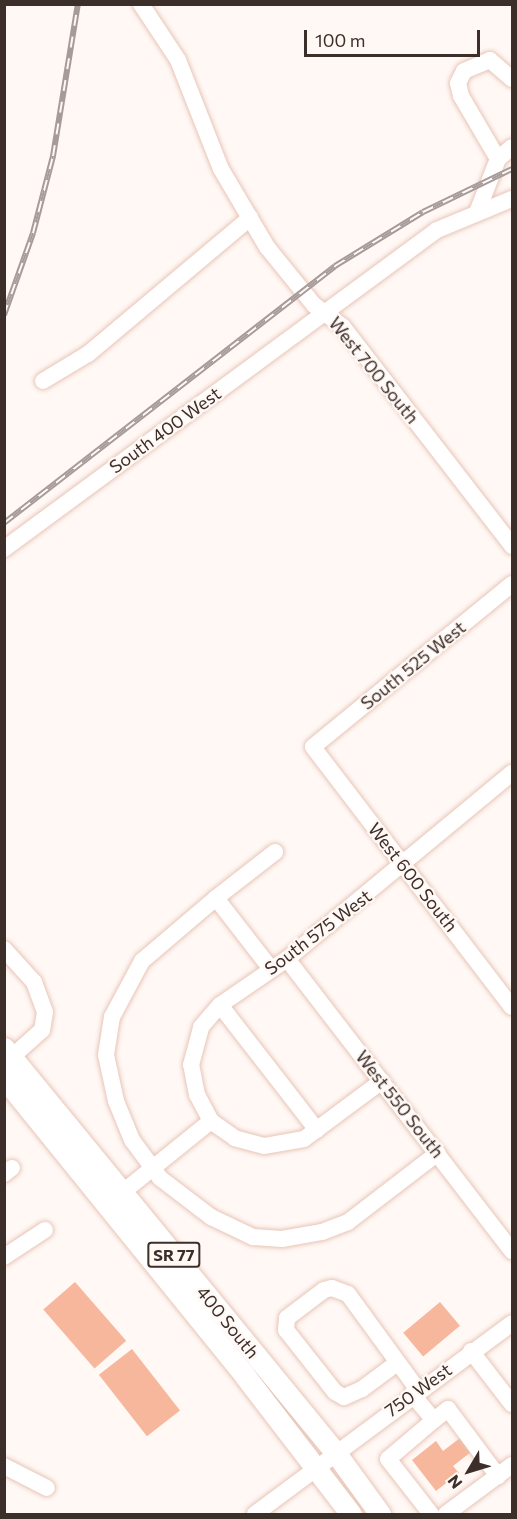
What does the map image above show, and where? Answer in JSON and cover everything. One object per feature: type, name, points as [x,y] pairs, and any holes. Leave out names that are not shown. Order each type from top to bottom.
[{"type":"main road","name":"400 South","points":[[7,1056],[123,1192],[325,1460],[351,1515]]},
{"type":"main road","name":"400 South","points":[[4,1078],[325,1460],[380,1515]]},
{"type":"street","name":"West 700 South","points":[[141,4],[178,60],[220,170],[267,247],[314,305],[326,311],[343,327],[513,546]]},
{"type":"street","points":[[498,159],[461,96],[458,83],[464,71],[490,60],[513,79]]},
{"type":"street","points":[[478,210],[498,159],[513,147]]},
{"type":"street","name":"South 400 West","points":[[4,549],[437,230],[478,210],[513,199]]},
{"type":"street","points":[[44,381],[88,354],[250,218]]},
{"type":"street","name":"South 525 West","points":[[313,747],[513,584]]},
{"type":"street","name":"West 600 South","points":[[313,747],[513,1007]]},
{"type":"street","name":"South 575 West","points":[[211,1121],[196,1095],[191,1065],[201,1027],[220,1005],[287,958],[512,775]]},
{"type":"street","points":[[275,852],[216,898],[142,961],[112,1017],[106,1055],[116,1101],[132,1140],[153,1169],[179,1196],[211,1217],[253,1237],[282,1239],[322,1232],[348,1222],[438,1154]]},
{"type":"street","points":[[216,898],[271,969]]},
{"type":"street","points":[[4,949],[34,982],[45,1012],[42,1030],[7,1056]]},
{"type":"street","name":"West 550 South","points":[[287,958],[513,1251]]},
{"type":"street","points":[[220,1005],[317,1130]]},
{"type":"street","points":[[123,1192],[211,1121],[235,1138],[264,1146],[294,1144],[317,1130],[382,1081]]},
{"type":"street","points":[[4,1257],[45,1230]]},
{"type":"street","points":[[397,1363],[362,1389],[344,1397],[335,1392],[286,1330],[287,1318],[324,1290],[340,1290],[348,1294],[397,1357],[397,1363],[434,1420]]},
{"type":"street","name":"750 West","points":[[255,1515],[415,1392],[513,1323]]},
{"type":"street","points":[[471,1351],[513,1404]]},
{"type":"street","points":[[431,1515],[388,1459],[448,1409],[498,1476]]},
{"type":"street","points":[[446,1515],[513,1465]]},
{"type":"street","points":[[4,1466],[47,1488]]},
{"type":"building","points":[[75,1282],[126,1341],[94,1368],[43,1310]]},
{"type":"building","points":[[440,1302],[460,1326],[423,1357],[403,1333]]},
{"type":"building","points":[[132,1349],[180,1410],[147,1436],[99,1375]]},
{"type":"building","points":[[460,1438],[471,1452],[453,1466],[459,1473],[436,1491],[412,1460],[436,1441],[443,1451]]},
{"type":"railway","points":[[4,315],[33,233],[53,156],[78,4]]},
{"type":"railway","points":[[4,523],[335,266],[423,212],[512,169]]}]
